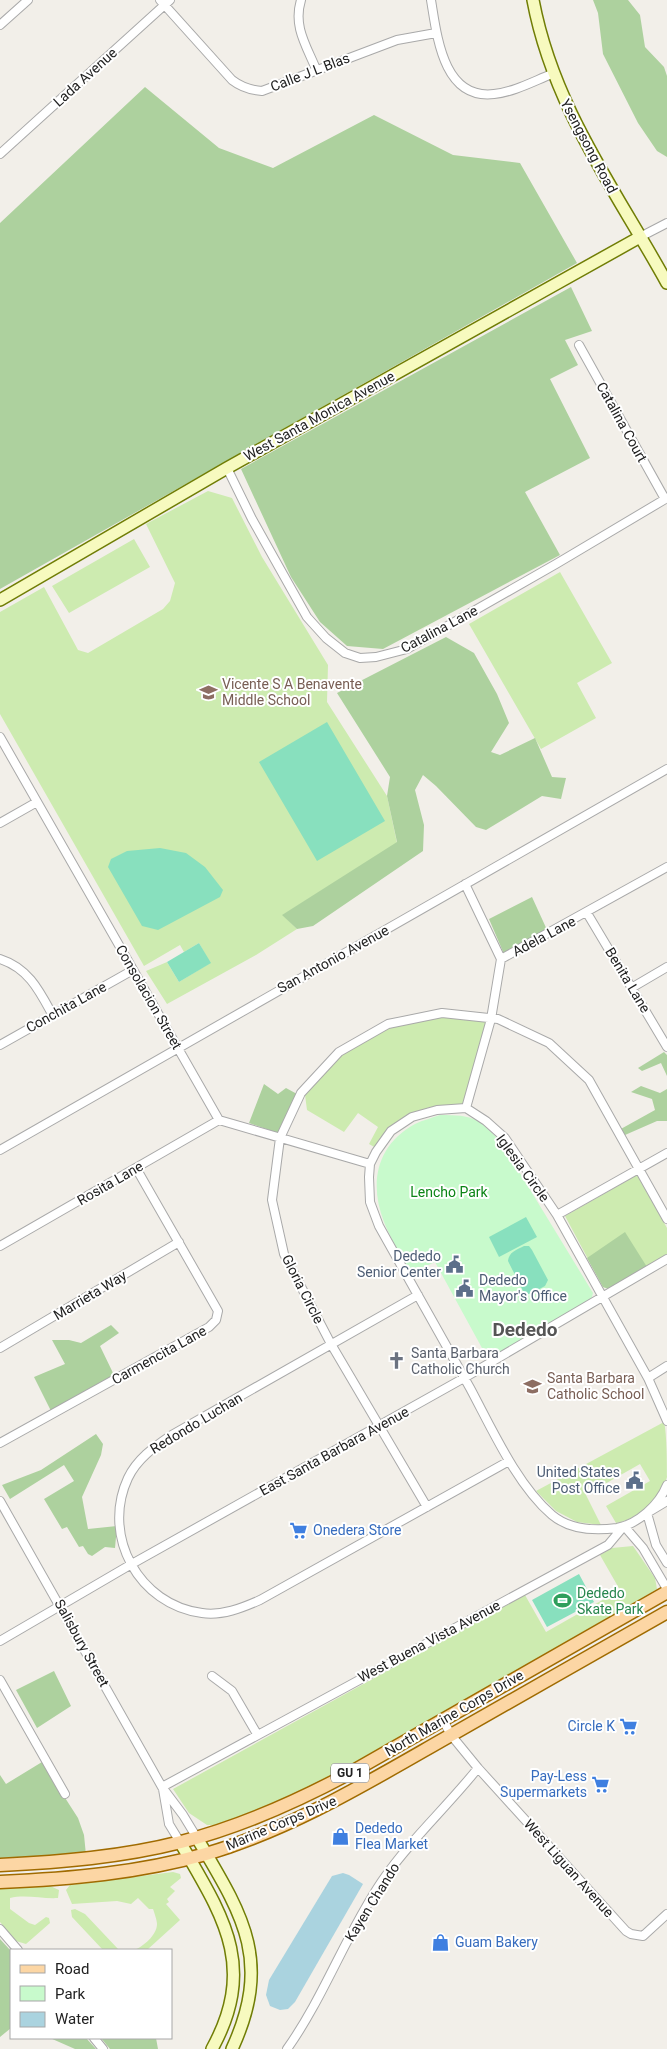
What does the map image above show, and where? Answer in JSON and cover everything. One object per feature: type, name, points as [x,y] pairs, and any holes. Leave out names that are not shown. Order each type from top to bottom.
[{"type":"main road","name":"Ysengsong Road","points":[[533,0],[552,74],[581,134],[667,283]]},
{"type":"main road","name":"West Santa Monica Avenue","points":[[0,600],[227,468],[640,237]]},
{"type":"main road","name":"North Marine Corps Drive","points":[[0,1865],[90,1858],[180,1842],[239,1824],[306,1796],[443,1720],[667,1590]]},
{"type":"main road","name":"Marine Corps Drive","points":[[0,1882],[91,1876],[150,1867],[206,1853],[270,1830],[358,1788],[667,1612]]},
{"type":"main road","points":[[197,1838],[242,1918],[250,1956],[250,1996],[246,2015],[232,2049]]},
{"type":"main road","points":[[180,1842],[225,1924],[232,1958],[232,1994],[228,2010],[212,2049]]},
{"type":"street","points":[[0,24],[28,0]]},
{"type":"street","points":[[301,0],[297,12],[299,28],[316,69]]},
{"type":"street","points":[[431,0],[436,33],[447,70],[460,84],[476,94],[494,94],[516,89],[552,74]]},
{"type":"street","name":"Calle J L Blas","points":[[165,2],[232,80],[240,86],[262,91],[396,40],[436,33]]},
{"type":"street","name":"Lada Avenue","points":[[0,154],[165,2]]},
{"type":"street","points":[[640,237],[667,222]]},
{"type":"street","name":"Catalina Court","points":[[578,345],[666,498]]},
{"type":"street","name":"Catalina Lane","points":[[227,468],[252,519],[307,617],[326,638],[345,653],[360,658],[376,657],[407,649],[556,564],[666,498]]},
{"type":"street","name":"Consolacion Street","points":[[0,737],[219,1120]]},
{"type":"street","name":"San Antonio Avenue","points":[[0,1150],[667,769]]},
{"type":"street","points":[[0,823],[37,802]]},
{"type":"street","name":"Adela Lane","points":[[466,1108],[491,1019],[501,959],[667,867]]},
{"type":"street","points":[[465,884],[501,959]]},
{"type":"street","name":"Benita Lane","points":[[587,913],[633,987],[667,1047]]},
{"type":"street","points":[[0,959],[21,969],[33,981],[52,1014]]},
{"type":"street","points":[[633,987],[667,967]]},
{"type":"street","name":"Conchita Lane","points":[[0,1045],[133,970]]},
{"type":"street","name":"Gloria Circle","points":[[427,1507],[381,1425],[331,1344],[284,1254],[272,1200],[280,1138],[302,1093],[339,1052],[388,1024],[442,1013],[498,1020],[548,1043],[589,1080],[667,1220]]},
{"type":"street","points":[[466,1108],[437,1110],[412,1117],[391,1131],[370,1164],[370,1202],[379,1226],[509,1461],[536,1498],[553,1516],[576,1527],[600,1530],[624,1526],[667,1502]]},
{"type":"street","name":"Iglesia Circle","points":[[466,1108],[486,1121],[505,1138],[557,1216],[648,1378],[667,1420]]},
{"type":"street","points":[[219,1120],[370,1164]]},
{"type":"street","name":"Rosita Lane","points":[[0,1246],[219,1120]]},
{"type":"street","points":[[557,1216],[667,1153]]},
{"type":"street","name":"Carmencita Lane","points":[[0,1443],[213,1324],[218,1316],[218,1311],[136,1168]]},
{"type":"street","name":"Marrieta Way","points":[[0,1348],[179,1242]]},
{"type":"street","name":"East Santa Barbara Avenue","points":[[0,1641],[130,1565],[464,1378],[667,1259]]},
{"type":"street","name":"Redondo Luchan","points":[[418,1295],[170,1436],[146,1453],[128,1478],[119,1507],[120,1537],[130,1565],[148,1589],[173,1605],[202,1613],[232,1611],[260,1600],[509,1461]]},
{"type":"street","points":[[648,1378],[667,1366]]},
{"type":"street","points":[[647,1513],[663,1494],[667,1485]]},
{"type":"street","name":"Salisbury Street","points":[[0,1501],[162,1787],[197,1838]]},
{"type":"street","points":[[647,1513],[656,1545],[667,1563]]},
{"type":"street","points":[[624,1526],[643,1548],[667,1590]]},
{"type":"street","name":"West Buena Vista Avenue","points":[[162,1787],[608,1545],[624,1526]]},
{"type":"street","points":[[212,1676],[232,1691],[258,1734]]},
{"type":"street","points":[[0,1680],[64,1794]]},
{"type":"street","points":[[443,1720],[451,1735],[478,1768]]},
{"type":"street","name":"West Liguan Avenue","points":[[478,1768],[626,1931],[637,1936],[643,1936],[667,1914]]},
{"type":"street","name":"Kayen Chando","points":[[287,2049],[382,1881],[421,1832],[456,1796],[478,1768]]},
{"type":"street","name":"Salisbury Street","points":[[162,1787],[169,1824],[180,1842]]},
{"type":"street","points":[[0,1930],[17,1949]]},
{"type":"street","points":[[95,2039],[104,2049]]},
{"type":"green space","points":[[593,0],[628,0],[640,15],[645,47],[664,67],[667,76],[667,157],[657,151],[638,123],[603,54],[598,13]]},
{"type":"green space","points":[[145,87],[219,148],[273,168],[374,115],[453,155],[520,163],[577,263],[0,589],[0,223]]},
{"type":"green space","points":[[571,287],[592,331],[565,340],[578,365],[550,379],[590,458],[525,492],[560,555],[383,649],[347,646],[320,622],[291,577],[241,469]]},
{"type":"green space","points":[[208,491],[232,498],[262,557],[328,665],[327,702],[387,796],[397,843],[283,915],[297,929],[256,955],[167,1004],[146,971],[167,962],[179,982],[210,963],[199,943],[184,952],[180,945],[144,966],[0,714],[0,612],[44,587],[78,650],[88,653],[163,609],[170,601],[175,583],[146,524]]},
{"type":"green space","points":[[134,539],[150,567],[69,613],[52,586]]},
{"type":"green space","points":[[560,572],[612,663],[577,683],[596,718],[541,749],[469,624]]},
{"type":"green space","points":[[446,637],[474,653],[497,694],[509,723],[491,752],[500,755],[535,738],[552,777],[566,778],[561,799],[542,796],[486,830],[476,827],[423,775],[415,790],[424,825],[423,851],[313,926],[297,929],[282,915],[397,842],[387,796],[390,777],[337,693]]},
{"type":"green space","points":[[327,722],[385,821],[317,861],[259,762]]},
{"type":"green space","points":[[160,848],[186,853],[205,867],[223,890],[220,897],[158,930],[142,926],[108,867],[111,859],[127,851]]},
{"type":"green space","points":[[532,897],[548,932],[504,954],[489,919]]},
{"type":"green space","points":[[199,943],[211,963],[179,982],[167,962]]},
{"type":"green space","points":[[442,1015],[488,1022],[464,1107],[411,1115],[376,1148],[369,1144],[378,1127],[358,1113],[344,1132],[307,1110],[305,1095],[341,1053],[389,1027]]},
{"type":"green space","points":[[664,1052],[667,1055],[667,1076],[661,1063],[642,1071],[638,1068]]},
{"type":"green space","points":[[264,1084],[278,1094],[286,1088],[297,1094],[278,1133],[249,1123]]},
{"type":"green space","points":[[641,1086],[660,1093],[667,1089],[667,1121],[657,1121],[625,1135],[619,1130],[655,1110],[652,1099],[631,1092]]},
{"type":"green space","name":"Lencho Park","points":[[440,1115],[468,1117],[475,1120],[487,1128],[501,1142],[593,1293],[591,1300],[488,1359],[435,1262],[411,1273],[390,1235],[379,1208],[377,1180],[384,1154],[402,1133],[415,1124]]},
{"type":"green space","points":[[637,1175],[667,1228],[667,1256],[609,1289],[603,1287],[565,1216]]},
{"type":"green space","points":[[526,1217],[537,1237],[499,1257],[489,1237]]},
{"type":"green space","points":[[625,1232],[647,1267],[609,1289],[603,1287],[587,1258]]},
{"type":"green space","points":[[524,1246],[529,1246],[532,1250],[548,1280],[545,1286],[530,1294],[526,1294],[523,1291],[508,1261],[511,1253]]},
{"type":"green space","points":[[111,1325],[119,1333],[100,1346],[114,1375],[51,1411],[34,1377],[65,1364],[52,1340],[69,1340],[81,1343]]},
{"type":"green space","points":[[664,1422],[667,1477],[654,1500],[632,1518],[616,1523],[606,1506],[650,1481],[640,1464],[596,1489],[595,1483],[583,1489],[601,1525],[577,1522],[556,1511],[536,1491]]},
{"type":"green space","points":[[96,1434],[103,1444],[101,1455],[82,1497],[88,1529],[117,1526],[115,1548],[105,1547],[92,1556],[88,1554],[83,1546],[79,1547],[67,1527],[62,1529],[44,1499],[74,1481],[64,1465],[10,1499],[2,1485],[41,1470]]},
{"type":"green space","points":[[633,1546],[655,1578],[657,1589],[331,1778],[229,1825],[207,1825],[189,1813],[173,1789],[525,1595],[546,1632],[620,1590],[600,1555],[612,1548]]},
{"type":"green space","name":"Dededo Skate Park","points":[[579,1574],[594,1602],[547,1627],[532,1600]]},
{"type":"green space","points":[[54,1671],[71,1706],[37,1728],[16,1690]]},
{"type":"green space","points":[[42,1762],[78,1818],[84,1835],[86,1855],[0,1858],[0,1775],[6,1784]]},
{"type":"green space","points":[[173,1872],[180,1874],[181,1878],[170,1887],[175,1891],[167,1899],[169,1902],[166,1904],[180,1920],[148,1949],[136,1949],[145,1943],[155,1932],[157,1924],[153,1909],[149,1909],[138,1898],[131,1904],[117,1901],[72,1904],[66,1890],[70,1885]]},
{"type":"green space","points":[[48,1885],[59,1890],[58,1898],[22,1896],[10,1898],[10,1909],[29,1923],[35,1925],[46,1917],[49,1918],[50,1923],[26,1944],[16,1941],[0,1922],[0,1888]]},
{"type":"green space","points":[[75,1909],[85,1914],[118,1949],[102,1949],[72,1917],[71,1910]]},
{"type":"green space","points":[[0,1939],[10,1950],[10,2029],[0,2037]]},
{"type":"green space","points":[[52,2039],[87,2039],[96,2049],[75,2049]]},
{"type":"green space","points":[[102,2039],[156,2039],[158,2049],[110,2049]]},
{"type":"water","points":[[343,1873],[363,1884],[295,2002],[288,2009],[280,2010],[270,2006],[266,1995],[269,1980],[332,1876]]},
{"type":"place","name":"Vicente S A Benavente Middle School","points":[[208,692]]},
{"type":"place","name":"Dededo Senior Center","points":[[455,1264]]},
{"type":"place","name":"Dededo Mayor's Office","points":[[465,1288]]},
{"type":"place","name":"Santa Barbara Catholic Church","points":[[397,1361]]},
{"type":"place","name":"Santa Barbara Catholic School","points":[[533,1386]]},
{"type":"place","name":"United States Post Office","points":[[634,1480]]},
{"type":"place","name":"Onedera Store","points":[[299,1530]]},
{"type":"place","name":"Dededo Skate Park","points":[[563,1601]]},
{"type":"place","name":"Circle K","points":[[629,1726]]},
{"type":"place","name":"Pay-Less Supermarkets","points":[[601,1784]]},
{"type":"place","name":"Dededo Flea Market","points":[[341,1836]]},
{"type":"place","name":"Guam Bakery","points":[[441,1942]]},
{"type":"district","name":"Dededo","points":[[525,1329]]}]
